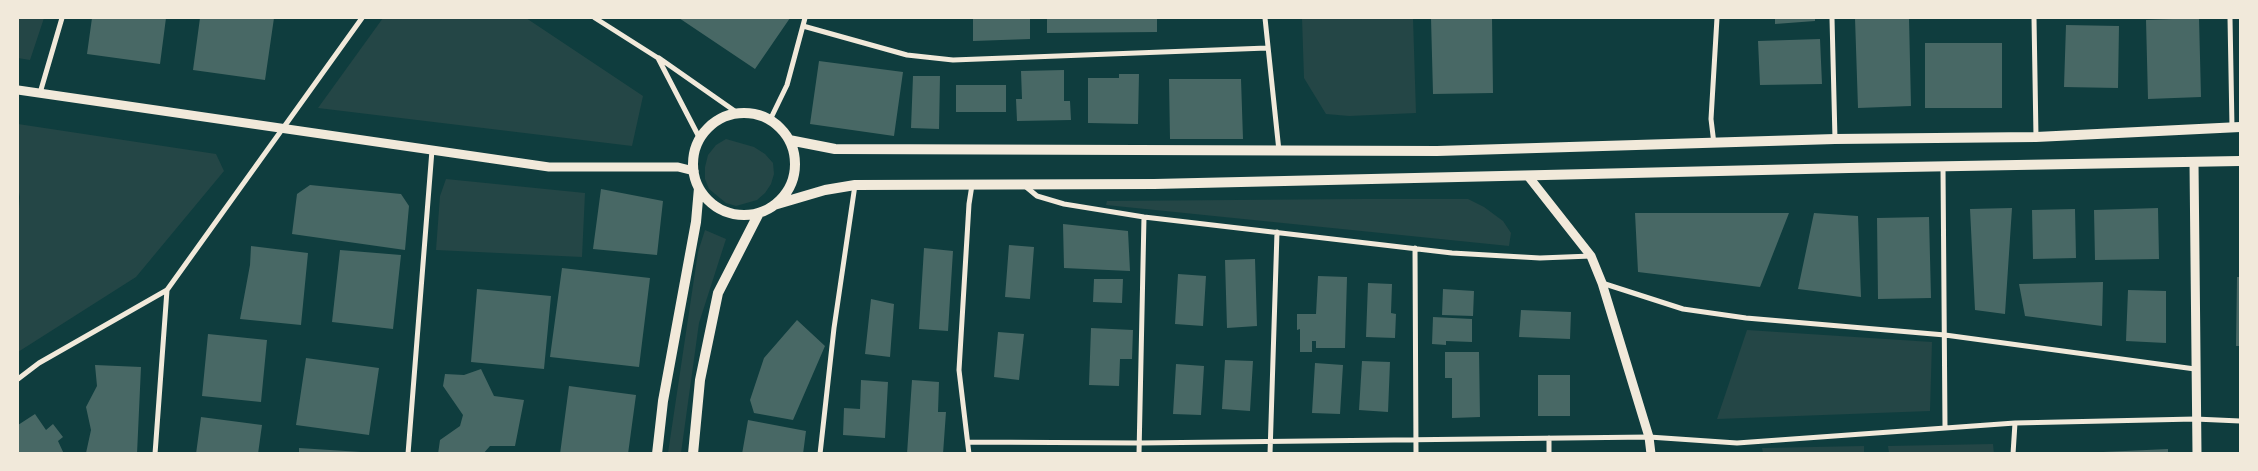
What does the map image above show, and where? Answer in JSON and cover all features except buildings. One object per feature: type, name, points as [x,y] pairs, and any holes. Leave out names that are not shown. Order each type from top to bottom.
[{"type":"main road","points":[[774,206],[788,189],[795,168],[794,153],[789,140],[781,129],[770,120],[755,114],[739,114],[723,118],[710,127],[700,139],[694,155],[694,172],[699,188],[710,202],[724,211],[741,215],[759,213],[774,206],[825,190],[855,185],[1154,184],[2240,161]]},
{"type":"main road","points":[[789,140],[835,149],[1280,152],[1714,144],[1835,139],[2036,137],[2236,127]]},
{"type":"main road","points":[[657,454],[663,401],[696,222],[699,188]]},
{"type":"main road","points":[[692,454],[700,380],[718,293],[759,213]]},
{"type":"street","points":[[40,94],[62,18]]},
{"type":"street","points":[[18,379],[39,363],[167,290],[285,129],[362,18]]},
{"type":"street","points":[[595,18],[658,58],[739,114]]},
{"type":"street","points":[[770,120],[787,85],[805,18]]},
{"type":"street","points":[[1265,18],[1280,152]]},
{"type":"street","points":[[1714,144],[1711,119],[1716,18]]},
{"type":"street","points":[[1832,18],[1835,139]]},
{"type":"street","points":[[2034,18],[2036,137]]},
{"type":"street","points":[[2230,18],[2236,127]]},
{"type":"street","points":[[803,26],[907,54],[953,60],[1267,48]]},
{"type":"street","points":[[658,58],[700,139]]},
{"type":"street","points":[[18,90],[549,167],[678,166],[694,172]]},
{"type":"street","points":[[408,454],[432,150]]},
{"type":"street","points":[[2194,162],[2196,454]]},
{"type":"street","points":[[1943,167],[1945,426]]},
{"type":"street","points":[[1528,176],[1591,256],[1602,283],[1649,437],[1651,454]]},
{"type":"street","points":[[969,454],[959,370],[968,204],[972,184]]},
{"type":"street","points":[[1023,184],[1036,196],[1064,204],[1144,217],[1452,253],[1540,258],[1591,256]]},
{"type":"street","points":[[820,454],[834,328],[855,185]]},
{"type":"street","points":[[1138,454],[1144,217]]},
{"type":"street","points":[[1270,454],[1277,232]]},
{"type":"street","points":[[1415,248],[1416,454]]},
{"type":"street","points":[[1602,283],[1692,310],[1746,318],[1945,335],[2195,369]]},
{"type":"street","points":[[154,454],[167,290]]},
{"type":"street","points":[[968,442],[1139,443],[1649,437],[1737,444],[1945,426],[2195,419],[2240,421]]},
{"type":"street","points":[[2013,454],[2015,423]]},
{"type":"street","points":[[1549,438],[1549,454]]},
{"type":"shaded area","points":[[18,18],[44,18],[30,60],[18,58]]},
{"type":"shaded area","points":[[383,18],[526,18],[643,96],[632,146],[318,108]]},
{"type":"shaded area","points":[[1302,18],[1413,18],[1416,113],[1349,116],[1326,114],[1304,78]]},
{"type":"shaded area","points":[[18,124],[216,154],[224,171],[136,277],[18,352],[18,219],[20,197],[18,188]]},
{"type":"shaded area","points":[[726,139],[754,147],[765,154],[773,163],[774,174],[771,184],[757,200],[736,206],[726,203],[709,189],[705,179],[708,155],[716,145]]},
{"type":"shaded area","points":[[446,179],[585,193],[582,257],[436,250],[440,196]]},
{"type":"shaded area","points":[[1468,199],[1484,207],[1503,221],[1511,233],[1509,246],[1106,205],[1107,201]]},
{"type":"shaded area","points":[[705,230],[726,239],[699,323],[681,453],[668,453],[698,252]]},
{"type":"shaded area","points":[[1747,330],[1932,342],[1930,411],[1717,419]]},
{"type":"shaded area","points":[[1993,444],[1994,454],[1889,453],[1888,446]]},
{"type":"shaded area","points":[[1864,446],[1864,454],[1763,453],[1762,448]]}]
